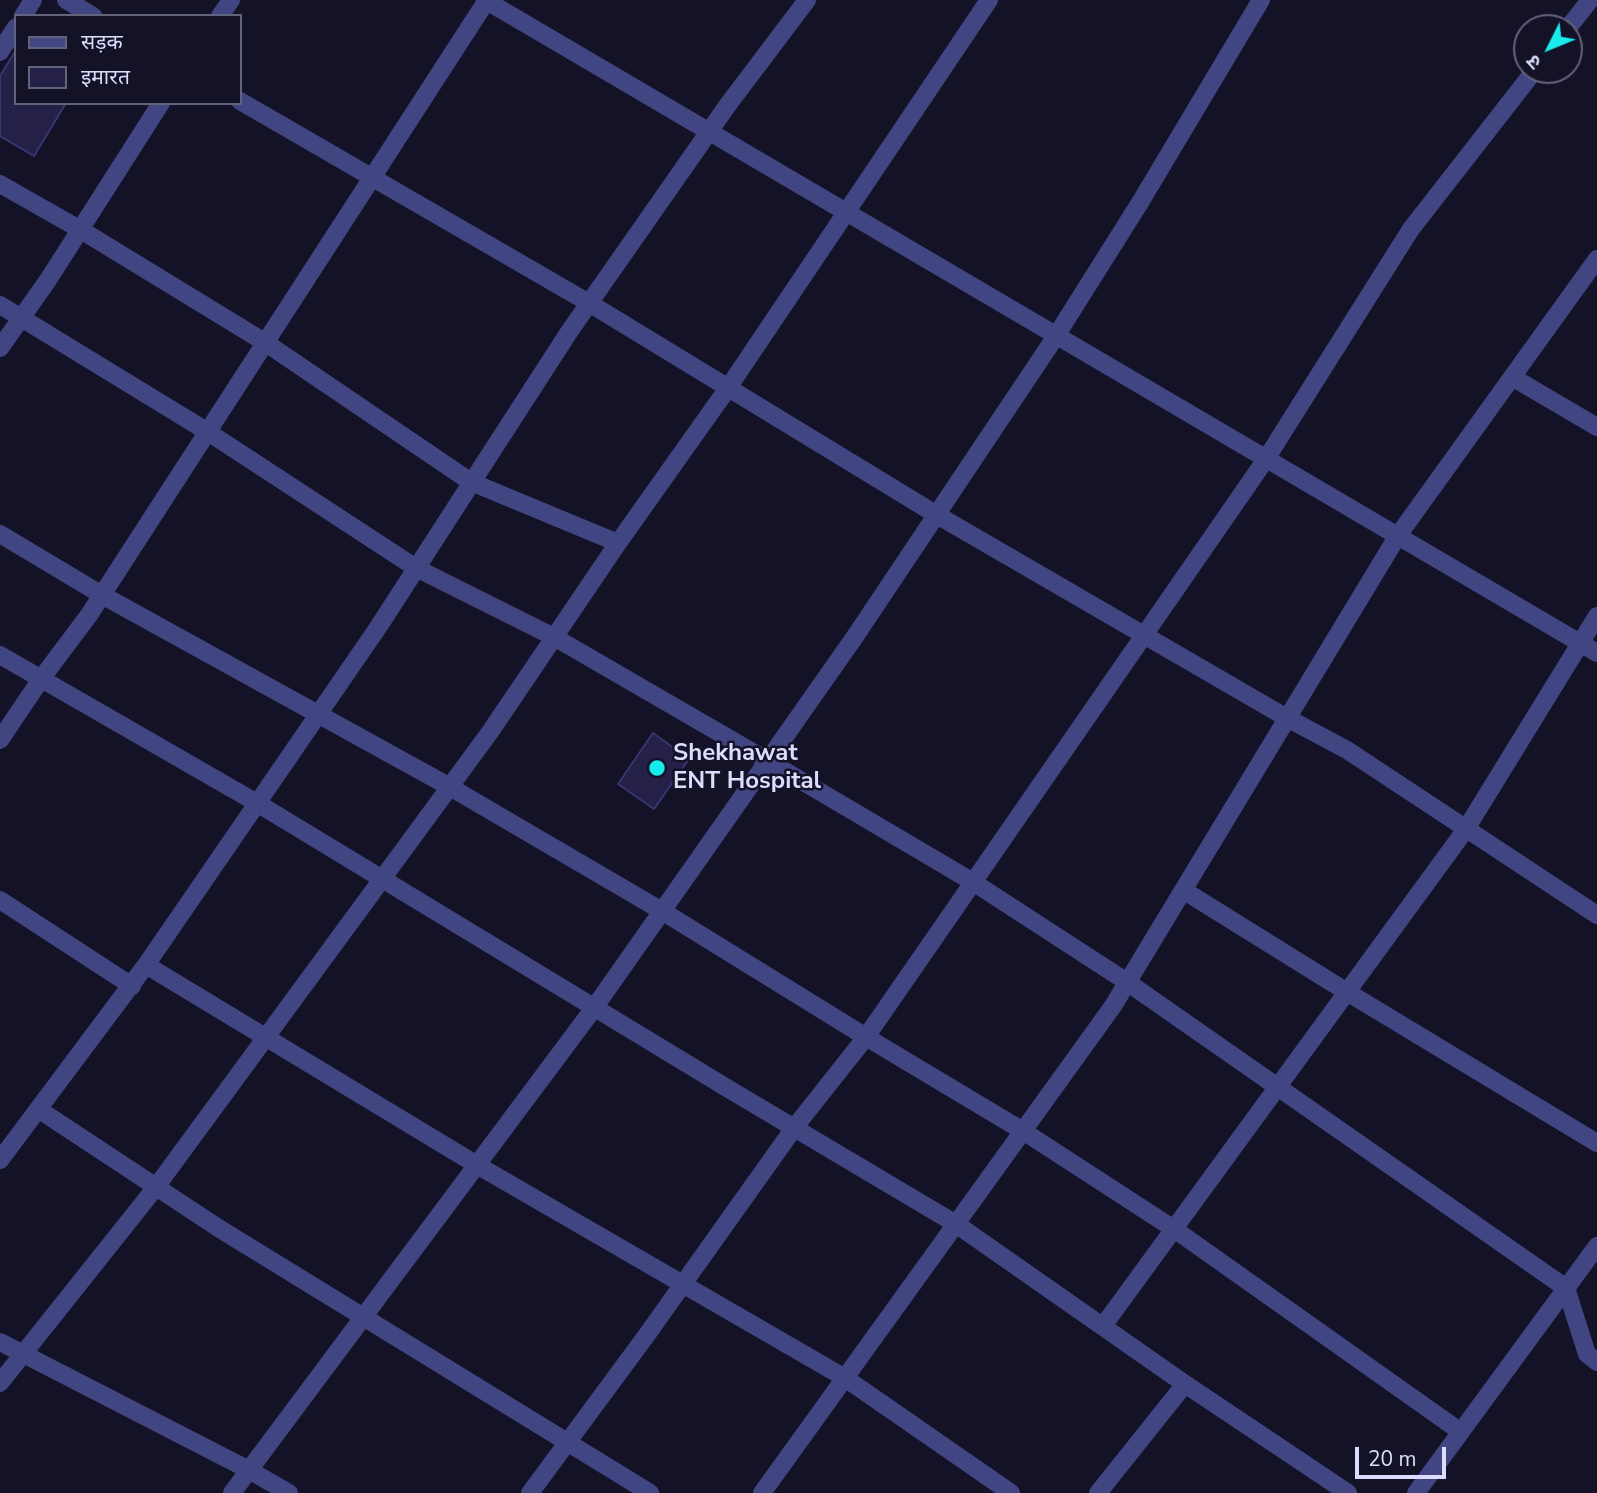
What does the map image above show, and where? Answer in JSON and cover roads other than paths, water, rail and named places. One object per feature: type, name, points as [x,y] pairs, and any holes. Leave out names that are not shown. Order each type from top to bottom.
[{"type":"street","points":[[66,0],[90,14]]},
{"type":"street","points":[[0,740],[102,595],[486,0],[1597,653]]},
{"type":"street","points":[[2,1154],[132,986],[416,568],[589,303],[710,131],[807,0]]},
{"type":"street","points":[[0,1383],[156,1187],[450,787],[727,388],[989,0]]},
{"type":"street","points":[[232,1493],[594,1008],[768,761],[1056,336],[1142,201],[1261,0]]},
{"type":"street","points":[[1579,14],[1590,0]]},
{"type":"street","points":[[0,52],[14,30]]},
{"type":"street","points":[[530,1493],[794,1128],[866,1037],[1266,459],[1410,229],[1524,84]]},
{"type":"street","points":[[242,102],[589,303],[937,515],[1347,750],[1597,915]]},
{"type":"street","points":[[0,348],[160,105]]},
{"type":"street","points":[[0,184],[266,343],[471,482],[618,542]]},
{"type":"street","points":[[762,1493],[1113,1006],[1397,537],[1597,259]]},
{"type":"street","points":[[0,305],[208,432],[416,568],[554,637],[768,761],[973,882],[1127,982],[1566,1289],[1587,1354],[1597,1362]]},
{"type":"street","points":[[1512,377],[1597,427]]},
{"type":"street","points":[[0,534],[102,595],[450,787],[662,911],[1023,1131],[1174,1229],[1461,1432]]},
{"type":"street","points":[[1102,1326],[1466,829],[1597,616]]},
{"type":"street","points":[[0,655],[257,803],[956,1224],[1185,1384],[1348,1493]]},
{"type":"street","points":[[1183,890],[1597,1143]]},
{"type":"street","points":[[0,900],[132,986]]},
{"type":"street","points":[[146,965],[477,1165],[845,1378],[1011,1493]]},
{"type":"street","points":[[38,1110],[220,1229],[650,1493]]},
{"type":"street","points":[[1416,1493],[1597,1246]]},
{"type":"street","points":[[0,1342],[289,1493]]},
{"type":"street","points":[[1098,1493],[1185,1384]]},
{"type":"place","name":"Shekhawat ENT Hospital","points":[[657,768]]}]
